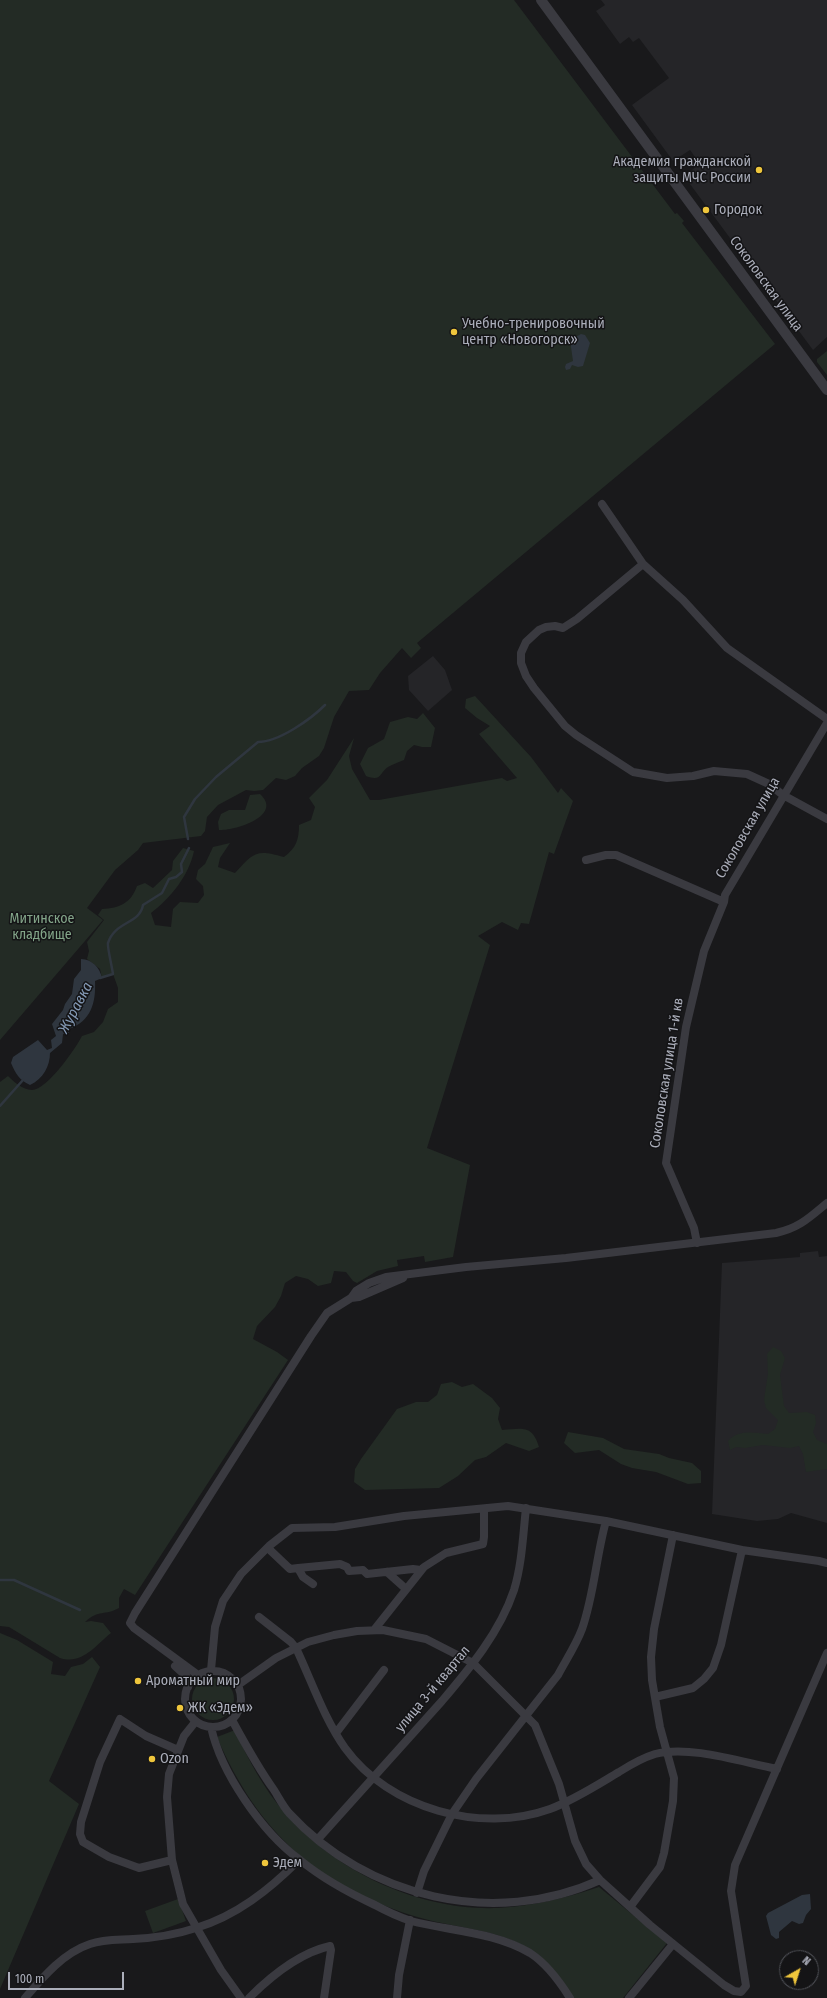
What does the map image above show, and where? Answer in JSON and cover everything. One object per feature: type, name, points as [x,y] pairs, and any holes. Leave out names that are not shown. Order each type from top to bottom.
[{"type":"street","name":"Соколовская улица","points":[[541,0],[827,390]]},
{"type":"street","points":[[602,504],[642,564],[683,600],[727,648],[827,719]]},
{"type":"street","points":[[642,564],[577,619],[563,628],[555,626],[546,627],[539,630],[526,642],[521,653],[521,663],[526,676],[570,731],[633,772],[666,778],[693,776],[714,771],[747,774],[769,784],[783,795],[827,818]]},
{"type":"street","name":"Соколовская улица","points":[[704,951],[724,902],[725,895],[783,795],[827,724]]},
{"type":"street","points":[[586,860],[606,855],[616,855],[724,902]]},
{"type":"street","name":"Соколовская улица 1-й кв","points":[[697,1243],[694,1228],[666,1163],[686,1026],[704,951]]},
{"type":"street","points":[[188,1688],[187,1677],[182,1671],[125,1623],[134,1613],[327,1313],[351,1298],[359,1297],[411,1275],[466,1267],[566,1258],[697,1243],[791,1230],[806,1222],[827,1202]]},
{"type":"street","points":[[211,1670],[215,1627],[223,1601],[241,1574],[269,1546],[292,1528],[335,1526],[404,1516],[508,1506],[606,1522],[742,1550],[819,1561],[827,1564]]},
{"type":"street","name":"улица 3-й квартал","points":[[318,1839],[442,1701],[473,1663],[497,1626],[514,1590],[523,1545],[526,1508]]},
{"type":"street","points":[[374,1630],[421,1570],[446,1553],[483,1544],[484,1509]]},
{"type":"street","points":[[417,1893],[424,1871],[452,1814],[476,1779],[558,1675],[582,1629],[598,1549],[606,1522]]},
{"type":"street","points":[[630,1907],[656,1873],[664,1853],[673,1801],[674,1778],[671,1761],[666,1752],[655,1697],[652,1680],[651,1657],[654,1629],[673,1535]]},
{"type":"street","points":[[655,1697],[693,1688],[704,1679],[713,1668],[722,1645],[742,1550]]},
{"type":"street","points":[[271,1551],[290,1569],[340,1564],[348,1567],[350,1571],[363,1570],[367,1574],[413,1569],[421,1570]]},
{"type":"street","points":[[298,1568],[303,1577],[313,1584]]},
{"type":"street","points":[[387,1572],[406,1589]]},
{"type":"street","points":[[134,1613],[130,1623],[134,1628],[198,1675]]},
{"type":"street","points":[[259,1616],[291,1642],[296,1648],[319,1702],[336,1733],[357,1763],[373,1777],[407,1798],[429,1808],[467,1817],[513,1817],[534,1814],[566,1803],[636,1762],[666,1752],[683,1751],[777,1769]]},
{"type":"street","points":[[238,1685],[276,1658],[308,1642],[334,1635],[374,1630],[398,1632],[426,1639],[473,1663],[535,1725],[566,1803],[567,1817],[574,1841],[586,1864],[600,1880],[673,1944],[715,1978],[734,1991],[741,1992],[746,1986],[731,1891],[732,1878],[741,1850],[827,1653]]},
{"type":"street","points":[[211,1670],[230,1676],[238,1685],[241,1694],[241,1708],[232,1720],[217,1727],[211,1727],[196,1721],[186,1706],[185,1694],[190,1682],[198,1675],[211,1670]]},
{"type":"street","points":[[336,1733],[384,1670]]},
{"type":"street","points":[[172,1860],[139,1868],[109,1857],[84,1842],[80,1834],[82,1822],[100,1762],[120,1719],[146,1736],[178,1750]]},
{"type":"street","points":[[232,1720],[251,1756],[288,1812],[339,1856],[358,1868],[417,1893],[465,1903],[506,1902],[553,1895],[586,1886],[600,1880]]},
{"type":"street","points":[[196,1721],[184,1736],[169,1774],[167,1797],[172,1860],[183,1904],[237,1997]]},
{"type":"street","points":[[211,1727],[222,1762],[239,1792],[258,1817],[299,1860],[350,1893],[410,1920],[493,1938],[530,1953],[547,1968],[570,1998]]},
{"type":"street","points":[[25,1998],[58,1964],[68,1956],[90,1944],[114,1940],[153,1938],[197,1928],[248,1904],[267,1890],[299,1860]]},
{"type":"street","points":[[397,1998],[399,1975],[410,1920]]},
{"type":"street","points":[[629,1998],[673,1944]]},
{"type":"street","points":[[249,1998],[264,1982],[284,1968],[308,1954],[330,1946],[331,1950],[324,1998]]},
{"type":"shaded area","name":"Академия гражданской защиты МЧС России","points":[[601,0],[827,0],[827,337],[813,350],[684,176],[700,164],[690,150],[673,161],[632,105],[669,78],[639,38],[633,42],[629,37],[620,44],[596,11],[605,5]]},
{"type":"shaded area","points":[[433,656],[445,670],[452,690],[428,711],[409,690],[408,676]]},
{"type":"shaded area","points":[[818,1251],[819,1257],[827,1256],[827,1523],[791,1513],[778,1519],[757,1521],[712,1514],[722,1263],[800,1257],[800,1253]]},
{"type":"green space","name":"Митинское кладбище","points":[[0,0],[514,0],[675,214],[677,213],[684,221],[682,223],[775,344],[417,643],[421,648],[411,658],[402,648],[380,673],[369,690],[349,691],[334,717],[324,748],[319,756],[302,768],[295,776],[286,780],[276,778],[263,790],[246,790],[218,805],[207,817],[205,831],[201,836],[143,843],[138,850],[115,870],[87,908],[103,920],[0,1040]]},
{"type":"green space","points":[[827,351],[827,375],[817,362],[817,359]]},
{"type":"green space","points":[[475,696],[531,757],[558,793],[561,788],[573,801],[554,854],[549,852],[529,924],[521,923],[518,930],[502,922],[478,936],[490,945],[427,1148],[470,1165],[453,1257],[425,1262],[424,1256],[397,1260],[398,1266],[377,1271],[357,1283],[353,1281],[346,1272],[334,1271],[331,1283],[318,1286],[308,1279],[296,1276],[285,1283],[281,1296],[275,1307],[257,1326],[253,1339],[277,1352],[288,1360],[135,1595],[124,1589],[119,1598],[119,1608],[110,1612],[94,1615],[85,1622],[91,1621],[103,1623],[111,1633],[82,1657],[75,1659],[60,1658],[9,1627],[0,1626],[0,1082],[8,1076],[22,1087],[32,1090],[38,1088],[53,1076],[60,1068],[74,1050],[82,1036],[94,1032],[103,1022],[108,1009],[118,1002],[118,988],[113,974],[102,978],[100,969],[87,959],[89,951],[87,942],[104,920],[98,915],[102,909],[124,904],[132,897],[137,886],[145,883],[153,888],[172,870],[173,861],[183,848],[194,851],[192,860],[188,869],[172,893],[151,913],[155,925],[171,927],[173,909],[180,902],[198,903],[204,895],[203,886],[196,879],[198,870],[205,864],[213,847],[230,843],[220,858],[218,867],[235,873],[256,854],[267,853],[284,857],[296,843],[299,825],[311,820],[315,807],[309,798],[327,780],[354,738],[349,756],[352,769],[370,800],[379,800],[502,778],[507,781],[517,778],[479,734],[490,726],[465,708],[466,699]]},
{"type":"green space","points":[[423,713],[435,728],[431,747],[414,745],[407,751],[404,760],[385,769],[380,776],[371,778],[366,776],[360,764],[368,748],[384,739],[390,722],[408,717],[417,719]]},
{"type":"green space","points":[[260,794],[266,802],[266,809],[262,815],[245,825],[226,830],[219,830],[218,822],[221,814],[229,810],[245,810],[250,795]]},
{"type":"green space","points":[[773,1347],[781,1351],[785,1358],[780,1375],[784,1406],[789,1413],[807,1412],[815,1415],[816,1423],[813,1432],[817,1440],[827,1444],[827,1469],[806,1472],[803,1454],[799,1446],[790,1448],[763,1445],[745,1448],[736,1447],[730,1450],[728,1441],[732,1437],[742,1433],[768,1434],[775,1429],[778,1420],[766,1408],[764,1400],[768,1373],[767,1354]]},
{"type":"green space","points":[[452,1382],[462,1387],[473,1384],[492,1398],[500,1408],[498,1419],[502,1430],[521,1429],[529,1431],[533,1434],[539,1447],[529,1451],[506,1443],[486,1457],[475,1460],[458,1476],[439,1488],[365,1490],[354,1482],[355,1469],[397,1409],[416,1402],[428,1402],[437,1395],[441,1384]]},
{"type":"green space","points":[[568,1432],[603,1438],[624,1449],[659,1454],[669,1458],[692,1463],[701,1471],[701,1483],[688,1484],[656,1472],[632,1468],[621,1464],[599,1450],[575,1453],[564,1443]]},
{"type":"green space","points":[[0,1633],[17,1640],[53,1662],[51,1674],[65,1676],[71,1667],[83,1664],[92,1657],[100,1667],[49,1781],[79,1804],[0,1989]]},
{"type":"green space","points":[[209,1678],[217,1678],[225,1681],[231,1687],[234,1699],[231,1711],[225,1717],[217,1720],[209,1720],[201,1717],[195,1711],[192,1703],[192,1695],[195,1687],[201,1681]]},
{"type":"green space","points":[[235,1730],[257,1774],[277,1804],[285,1813],[306,1834],[329,1853],[354,1870],[381,1884],[409,1895],[439,1903],[468,1907],[498,1908],[549,1901],[599,1887],[667,1943],[623,1998],[573,1998],[530,1950],[514,1941],[501,1936],[421,1918],[385,1906],[352,1891],[323,1873],[296,1853],[273,1829],[252,1802],[233,1771],[217,1737]]},
{"type":"green space","points":[[178,1899],[186,1921],[153,1933],[145,1911]]},
{"type":"water","points":[[581,334],[585,335],[590,343],[583,366],[578,367],[572,365],[570,369],[566,370],[566,364],[573,361],[570,340]]},
{"type":"water","points":[[81,959],[92,962],[102,978],[95,981],[91,1010],[82,1021],[69,1029],[69,1033],[63,1034],[62,1043],[50,1053],[49,1063],[45,1072],[39,1079],[30,1085],[20,1079],[16,1073],[11,1063],[13,1057],[38,1040],[47,1050],[52,1048],[51,1040],[56,1036],[52,1024],[63,1010],[72,994],[74,979],[81,970]]},
{"type":"water","points":[[810,1894],[811,1909],[806,1915],[803,1923],[799,1924],[792,1921],[779,1932],[779,1938],[776,1939],[771,1935],[766,1916],[768,1913],[802,1895]]},
{"type":"waterway","name":"Журавка","points":[[188,839],[184,817],[195,799],[216,777],[258,742],[266,741],[285,734],[312,717],[325,705]]},
{"type":"waterway","name":"Журавка","points":[[100,978],[113,974],[108,945],[111,936],[121,926],[137,916],[143,905],[162,893],[169,879],[176,877],[182,872],[181,864],[189,848]]},
{"type":"waterway","name":"Журавка","points":[[0,1106],[23,1080]]},
{"type":"waterway","points":[[0,1580],[14,1580],[80,1610]]},
{"type":"place","name":"Академия гражданской защиты МЧС России","points":[[759,170]]},
{"type":"place","name":"Городок","points":[[706,210]]},
{"type":"place","name":"Учебно-тренировочный центр «Новогорск»","points":[[454,332]]},
{"type":"place","name":"Ароматный мир","points":[[138,1681]]},
{"type":"place","name":"ЖК «Эдем»","points":[[180,1708]]},
{"type":"place","name":"Ozon","points":[[152,1759]]},
{"type":"place","name":"Эдем","points":[[265,1863]]}]
